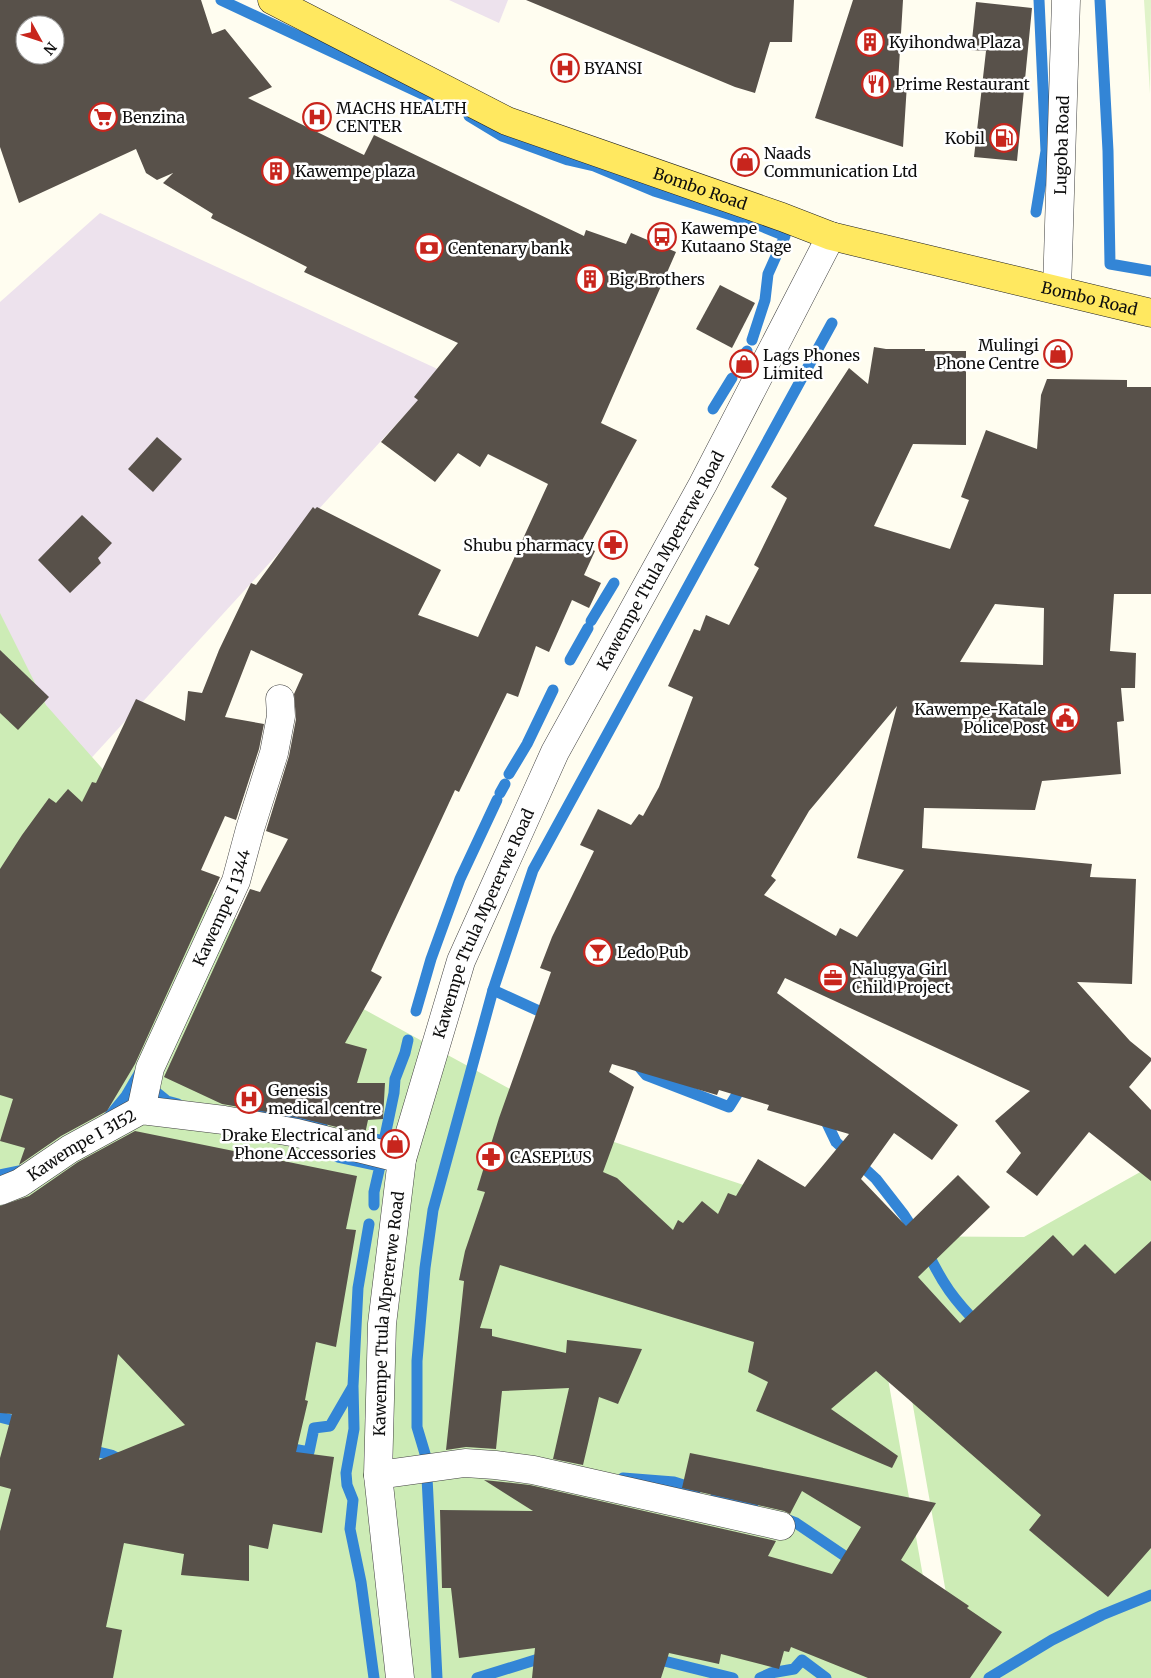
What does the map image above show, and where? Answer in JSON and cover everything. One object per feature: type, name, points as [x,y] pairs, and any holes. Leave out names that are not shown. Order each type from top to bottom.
[{"type":"main road","name":"Bombo Road","points":[[272,0],[508,121],[831,236],[1151,313]]},
{"type":"street","name":"Lugoba Road","points":[[1057,290],[1066,0]]},
{"type":"street","name":"Kawempe Ttula Mpererwe Road","points":[[400,1678],[378,1475],[382,1324],[402,1159],[461,962],[555,752],[703,484],[831,236]]},
{"type":"street","name":"Kawempe I 1344","points":[[142,1110],[150,1068],[236,882],[250,829],[274,753],[282,716],[280,699]]},
{"type":"street","name":"Kawempe I 3152","points":[[0,1191],[20,1183],[70,1149],[142,1110],[224,1120],[297,1133],[402,1159]]},
{"type":"street","points":[[378,1475],[465,1463],[495,1465],[533,1470],[781,1526]]},
{"type":"shaded area","points":[[449,0],[508,0],[499,23]]},
{"type":"shaded area","points":[[100,213],[444,372],[0,858],[0,302]]},
{"type":"green space","points":[[1144,0],[1151,0],[1150,94]]},
{"type":"green space","points":[[0,613],[46,705],[270,958],[596,1136],[834,1215],[859,1215],[941,1678],[0,1678]]},
{"type":"green space","points":[[1151,1166],[1151,1678],[961,1678],[883,1236],[1024,1237]]},
{"type":"building","points":[[0,0],[201,0],[212,34],[225,29],[272,87],[248,98],[364,155],[374,135],[584,236],[586,230],[626,244],[631,233],[676,252],[601,423],[637,440],[580,544],[595,551],[584,575],[601,583],[589,608],[572,600],[549,652],[536,646],[518,697],[507,693],[459,792],[455,790],[371,971],[382,977],[345,1043],[367,1049],[357,1083],[385,1083],[383,1119],[368,1120],[365,1134],[300,1118],[222,1104],[164,1077],[250,889],[260,892],[288,839],[266,831],[289,756],[296,719],[294,694],[303,674],[251,650],[225,717],[264,724],[259,749],[236,820],[225,816],[201,870],[220,877],[135,1064],[107,1111],[61,1136],[19,1165],[25,1148],[0,1141],[13,1099],[0,1095],[0,869],[49,798],[56,803],[68,789],[82,802],[92,782],[96,783],[136,699],[185,721],[188,691],[202,693],[219,650],[251,583],[256,585],[313,507],[315,509],[317,507],[441,570],[418,615],[478,637],[548,484],[488,454],[480,467],[458,453],[435,482],[381,442],[418,400],[414,397],[458,343],[304,272],[307,267],[211,218],[213,214],[163,183],[173,173],[157,180],[146,173],[136,149],[19,203],[0,147]]},
{"type":"building","points":[[526,0],[794,0],[792,42],[770,42],[755,93],[735,87]]},
{"type":"building","name":"Kyihondwa Plaza","points":[[853,0],[903,0],[898,83],[907,84],[903,147],[815,118]]},
{"type":"building","points":[[976,2],[1032,8],[1017,161],[974,157],[986,51],[971,50]]},
{"type":"building","points":[[720,285],[755,303],[732,348],[696,329]]},
{"type":"building","points":[[874,347],[886,349],[925,349],[925,351],[966,351],[966,445],[913,444],[874,526],[950,549],[969,500],[961,497],[986,430],[1037,449],[1041,395],[1047,379],[1127,380],[1127,387],[1151,387],[1151,594],[1114,594],[1110,651],[1136,653],[1135,688],[1121,688],[1124,721],[1117,722],[1121,774],[1042,781],[1035,810],[924,808],[922,848],[1092,864],[1090,877],[1136,879],[1132,984],[1077,982],[1130,1041],[1151,1058],[1151,1061],[1129,1087],[1151,1110],[1151,1181],[1089,1132],[1037,1196],[1006,1172],[1021,1153],[995,1121],[1030,1091],[785,978],[777,993],[958,1125],[932,1160],[894,1133],[861,1179],[906,1226],[958,1175],[990,1207],[918,1277],[960,1323],[1053,1235],[1073,1256],[1085,1244],[1115,1274],[1151,1241],[1151,1548],[1108,1597],[1029,1530],[1041,1515],[876,1371],[831,1409],[898,1456],[892,1468],[756,1411],[768,1382],[748,1372],[754,1342],[500,1265],[480,1328],[492,1329],[492,1336],[566,1353],[567,1340],[642,1349],[618,1404],[599,1397],[583,1465],[553,1459],[569,1388],[502,1391],[496,1449],[466,1447],[446,1450],[464,1281],[459,1280],[465,1251],[485,1192],[477,1190],[499,1118],[551,972],[540,968],[552,937],[594,851],[580,845],[598,809],[631,825],[639,814],[643,816],[659,787],[693,697],[668,686],[694,629],[700,631],[706,615],[729,625],[759,568],[754,565],[787,498],[771,487],[849,368],[868,384]],"holes":[[[995,604],[1044,608],[1043,665],[960,662]],[[897,706],[857,858],[904,870],[857,937],[840,928],[836,936],[764,895],[776,880],[771,876],[809,811]],[[612,1064],[717,1095],[719,1090],[769,1105],[767,1110],[849,1134],[805,1187],[758,1159],[736,1196],[728,1193],[718,1214],[702,1201],[683,1223],[678,1220],[673,1230],[617,1178],[603,1172],[634,1087],[609,1072]]]},
{"type":"building","points":[[157,437],[182,459],[153,492],[128,469]]},
{"type":"building","points":[[82,515],[112,543],[98,558],[101,563],[70,593],[38,560]]},
{"type":"building","points":[[0,650],[49,697],[18,730],[0,713]]},
{"type":"building","points":[[135,1131],[357,1176],[346,1229],[356,1230],[336,1347],[316,1342],[305,1400],[308,1401],[296,1452],[334,1457],[322,1533],[273,1524],[268,1549],[249,1545],[249,1581],[181,1575],[184,1554],[124,1543],[106,1627],[122,1630],[113,1678],[0,1678],[0,1531],[11,1489],[0,1486],[0,1458],[12,1414],[0,1413],[0,1206],[29,1196],[78,1162]],"holes":[[[118,1354],[185,1425],[99,1460]]]},
{"type":"building","points":[[690,1453],[936,1503],[901,1560],[969,1606],[967,1608],[1002,1632],[970,1678],[868,1678],[791,1647],[789,1652],[784,1651],[779,1669],[721,1654],[719,1664],[669,1653],[661,1678],[532,1678],[535,1648],[459,1658],[451,1588],[442,1588],[440,1510],[533,1511],[484,1480],[530,1485],[776,1541],[768,1556],[832,1574],[861,1527],[802,1491],[790,1514],[784,1511],[682,1488]]},
{"type":"waterway","points":[[221,0],[448,106]]},
{"type":"waterway","points":[[1036,212],[1046,151],[1039,0]]},
{"type":"waterway","points":[[1100,0],[1108,151],[1110,264],[1151,271]]},
{"type":"waterway","points":[[469,116],[502,136],[568,160],[594,166],[654,191],[744,219],[785,236],[768,274],[765,300],[752,340]]},
{"type":"waterway","points":[[437,1678],[426,1457],[417,1427],[417,1361],[425,1268],[433,1210],[493,990],[533,870],[832,323]]},
{"type":"waterway","points":[[739,365],[747,351]]},
{"type":"waterway","points":[[713,409],[732,378]]},
{"type":"waterway","points":[[591,621],[614,583]]},
{"type":"waterway","points":[[570,660],[588,628]]},
{"type":"waterway","points":[[509,774],[527,744],[553,690]]},
{"type":"waterway","points":[[500,793],[505,784]]},
{"type":"waterway","points":[[416,1011],[431,959],[460,879],[497,800]]},
{"type":"waterway","points":[[493,990],[550,1016]]},
{"type":"waterway","points":[[369,1138],[384,1141],[395,1079],[408,1040]]},
{"type":"waterway","points":[[635,1062],[646,1075],[729,1107],[744,1083]]},
{"type":"waterway","points":[[108,1118],[126,1096],[140,1072]]},
{"type":"waterway","points":[[153,1084],[151,1088],[167,1101],[178,1104]]},
{"type":"waterway","points":[[246,1114],[280,1113],[322,1126]]},
{"type":"waterway","points":[[823,1115],[836,1142],[876,1179],[917,1235]]},
{"type":"waterway","points":[[323,1151],[338,1157],[380,1166],[374,1192],[374,1205]]},
{"type":"waterway","points":[[0,1175],[23,1170]]},
{"type":"waterway","points":[[369,1224],[358,1288],[353,1386],[354,1429],[346,1473],[347,1485],[353,1500],[350,1529],[361,1582],[374,1678]]},
{"type":"waterway","points":[[927,1251],[949,1291],[979,1325]]},
{"type":"waterway","points":[[282,1447],[309,1452],[314,1428],[330,1426],[352,1388]]},
{"type":"waterway","points":[[0,1417],[23,1423]]},
{"type":"waterway","points":[[86,1449],[111,1455],[125,1462]]},
{"type":"waterway","points":[[623,1478],[674,1482],[696,1489]]},
{"type":"waterway","points":[[716,1494],[753,1507]]},
{"type":"waterway","points":[[780,1517],[796,1523],[855,1563]]},
{"type":"waterway","points":[[989,1678],[1052,1640],[1102,1615],[1151,1595]]},
{"type":"waterway","points":[[477,1678],[548,1656]]},
{"type":"waterway","points":[[652,1658],[733,1678]]},
{"type":"waterway","points":[[760,1678],[771,1673],[794,1669],[802,1660],[826,1678]]},
{"type":"place","name":"Kyihondwa Plaza","points":[[870,42]]},
{"type":"place","name":"BYANSI","points":[[565,68]]},
{"type":"place","name":"Prime Restaurant","points":[[876,84]]},
{"type":"place","name":"Benzina","points":[[103,117]]},
{"type":"place","name":"MACHS HEALTH CENTER","points":[[317,117]]},
{"type":"place","name":"Kobil","points":[[1004,138]]},
{"type":"place","name":"Naads Communication Ltd","points":[[745,162]]},
{"type":"place","name":"Kawempe plaza","points":[[276,171]]},
{"type":"place","name":"Kawempe Kutaano Stage","points":[[662,237]]},
{"type":"place","name":"Centenary bank","points":[[429,248]]},
{"type":"place","name":"Big Brothers","points":[[590,279]]},
{"type":"place","name":"Mulingi Phone Centre","points":[[1058,354]]},
{"type":"place","name":"Lags Phones Limited","points":[[744,364]]},
{"type":"place","name":"Shubu pharmacy","points":[[613,545]]},
{"type":"place","name":"Kawempe-Katale Police Post","points":[[1065,718]]},
{"type":"place","name":"Ledo Pub","points":[[598,952]]},
{"type":"place","name":"Nalugya Girl Child Project","points":[[833,978]]},
{"type":"place","name":"Genesis medical centre","points":[[249,1099]]},
{"type":"place","name":"Drake Electrical and Phone Accessories","points":[[395,1144]]},
{"type":"place","name":"CASEPLUS","points":[[491,1157]]}]
